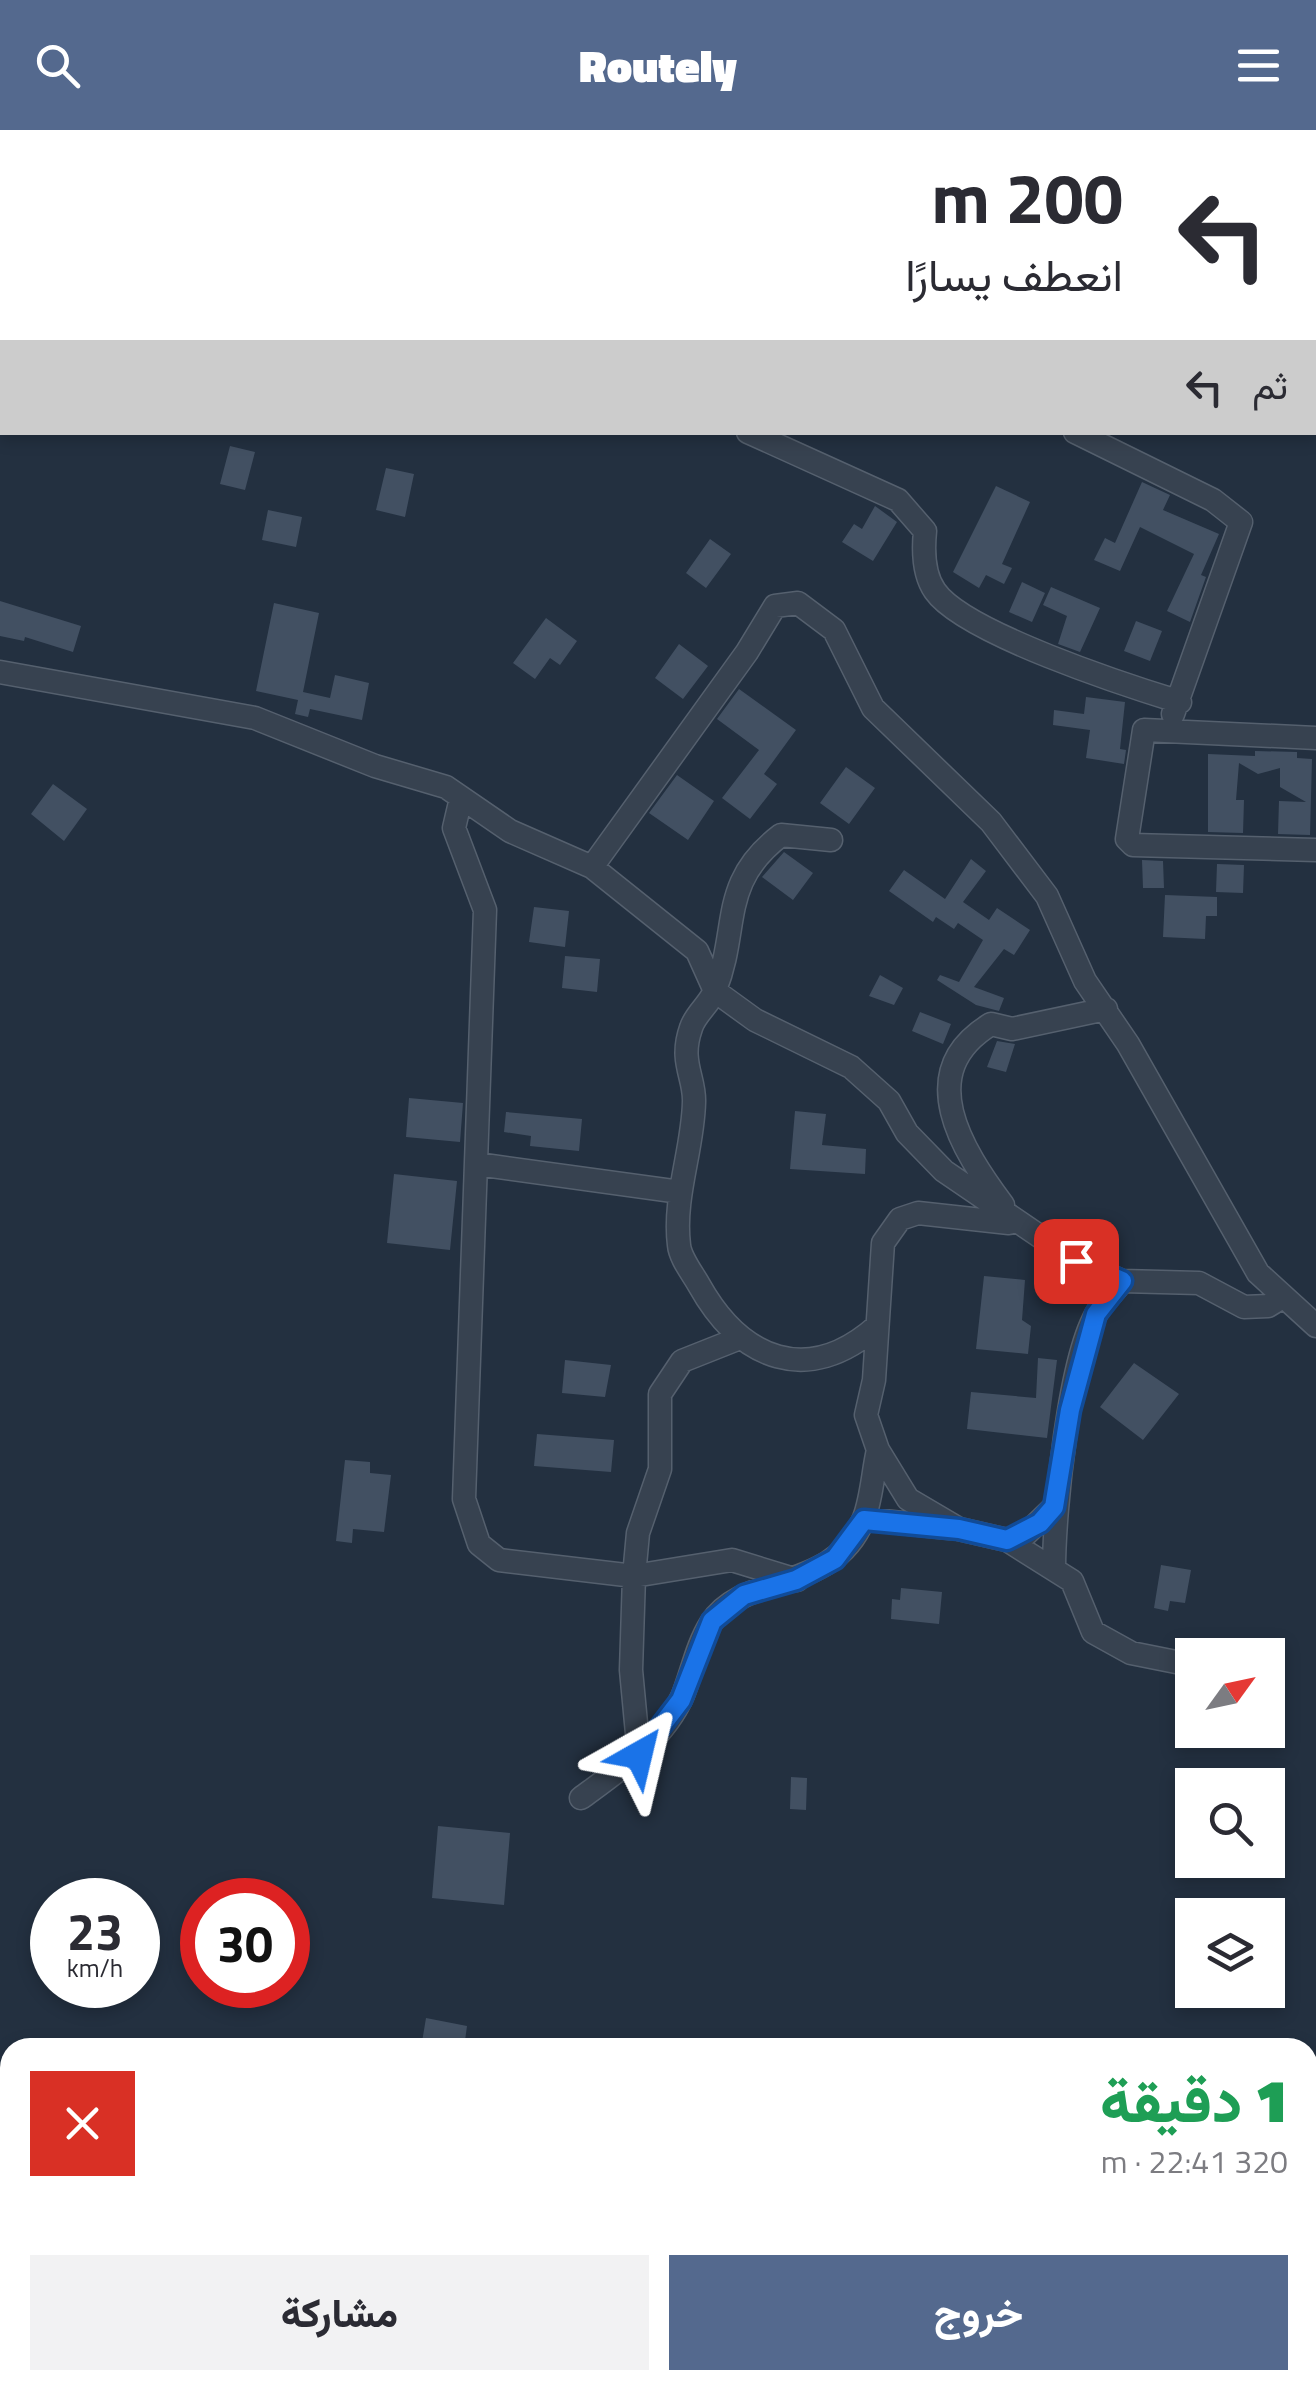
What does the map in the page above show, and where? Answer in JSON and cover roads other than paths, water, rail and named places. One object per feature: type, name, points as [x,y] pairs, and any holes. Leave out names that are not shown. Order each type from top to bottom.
[{"type":"street","points":[[755,435],[898,500],[925,531],[923,550],[936,593],[978,623],[1081,671],[1180,702]]},
{"type":"street","points":[[1088,435],[1125,444],[1225,506],[1241,522],[1180,702],[1163,730]]},
{"type":"street","points":[[592,867],[748,652],[775,606],[798,603],[834,630],[873,708],[991,822],[1047,896],[1085,981],[1106,1009],[1258,1274],[1316,1326]]},
{"type":"street","points":[[0,672],[255,718],[376,766],[416,775],[510,831],[592,867],[698,951],[715,991],[756,1020],[851,1068],[889,1102],[907,1133],[944,1171],[1076,1261],[1122,1281],[1199,1283],[1244,1306],[1268,1306],[1281,1298]]},
{"type":"street","points":[[1316,738],[1144,730],[1127,839],[1132,845],[1316,850]]},
{"type":"street","points":[[460,798],[454,828],[485,910],[477,1164],[470,1244],[464,1499],[479,1544],[499,1560],[634,1576],[732,1560],[796,1580]]},
{"type":"street","points":[[831,840],[780,835],[762,850],[739,881],[715,991],[691,1027],[685,1069],[695,1098],[680,1192],[678,1248],[711,1306],[740,1338],[776,1359],[817,1360],[850,1350],[877,1326]]},
{"type":"street","points":[[1018,1224],[972,1164],[947,1102],[953,1066],[968,1038],[991,1024],[1012,1029],[1106,1009]]},
{"type":"street","points":[[477,1164],[680,1192]]},
{"type":"street","points":[[959,1529],[908,1499],[878,1450],[866,1415],[874,1380],[884,1243],[900,1219],[918,1212],[1018,1224]]},
{"type":"street","points":[[1054,1569],[1054,1507],[1070,1410],[1096,1314],[1122,1281]]},
{"type":"street","points":[[639,1755],[631,1670],[634,1576],[638,1533],[660,1468],[660,1394],[682,1361],[740,1338]]},
{"type":"street","points":[[581,1798],[639,1755],[681,1700],[712,1621],[744,1595],[796,1580],[835,1559],[864,1520],[878,1450]]},
{"type":"street","points":[[1007,1540],[1026,1534],[1054,1507]]},
{"type":"street","points":[[864,1520],[959,1529],[1007,1540],[1072,1581],[1093,1632],[1131,1652],[1175,1662]]}]
